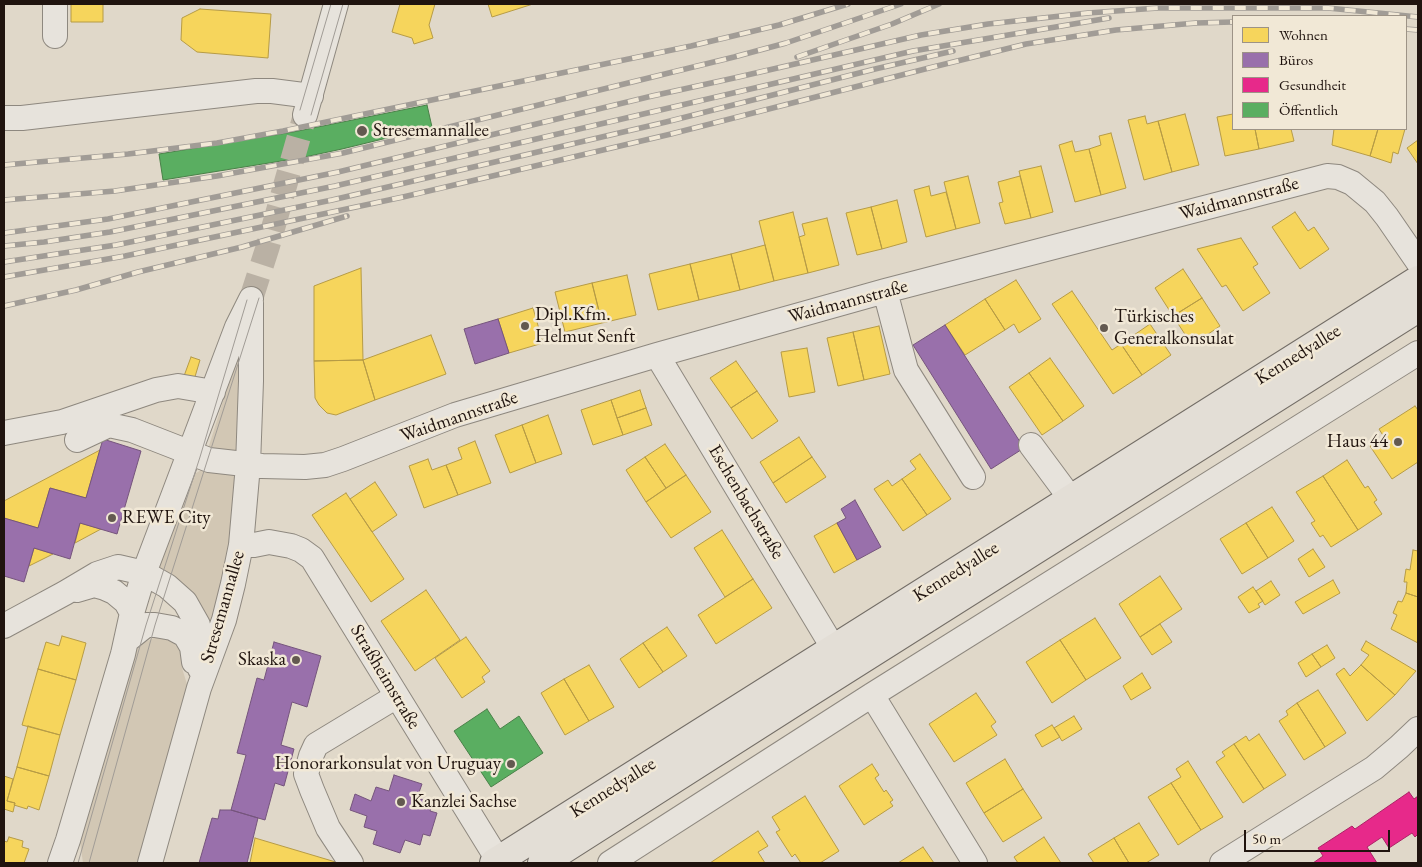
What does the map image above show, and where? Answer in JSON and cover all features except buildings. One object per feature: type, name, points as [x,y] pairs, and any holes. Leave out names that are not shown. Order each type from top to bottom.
[{"type":"main road","name":"Kennedyallee","points":[[496,862],[1418,280]]},
{"type":"main road","name":"Kennedyallee","points":[[542,863],[1418,308]]},
{"type":"street","points":[[55,4],[56,36]]},
{"type":"street","points":[[13,118],[256,91],[272,91],[308,105],[336,4]]},
{"type":"street","name":"Waidmannstraße","points":[[248,464],[305,467],[325,465],[455,415],[657,355],[885,291],[1328,176],[1338,177],[1352,184],[1375,202],[1418,262]]},
{"type":"street","points":[[885,291],[906,370],[973,477]]},
{"type":"street","name":"Stresemannallee","points":[[60,863],[123,654],[132,613],[144,573],[237,327],[251,299],[248,464],[241,545],[224,620],[199,688],[150,863]]},
{"type":"street","points":[[610,863],[872,695],[1418,353]]},
{"type":"street","name":"Eschenbachstraße","points":[[657,355],[834,649]]},
{"type":"street","points":[[4,433],[62,422],[156,390],[178,386],[213,392]]},
{"type":"street","points":[[77,440],[109,425],[132,430],[209,460],[248,464]]},
{"type":"street","points":[[1031,445],[1071,499]]},
{"type":"street","name":"Straßheimstraße","points":[[241,545],[269,542],[301,550],[312,558],[496,862]]},
{"type":"street","points":[[4,626],[97,574],[118,567],[144,573]]},
{"type":"street","name":"Stresemannallee","points":[[144,573],[167,586],[185,602],[198,625],[201,653],[199,688]]},
{"type":"street","points":[[65,593],[94,585],[106,588],[126,602],[132,613]]},
{"type":"street","name":"Stresemannallee","points":[[126,641],[146,625],[172,628],[185,634],[192,647],[199,688]]},
{"type":"street","points":[[872,695],[975,863]]},
{"type":"street","points":[[351,863],[328,828],[306,774],[316,745],[397,696]]},
{"type":"street","points":[[1222,863],[1374,768],[1400,747],[1418,729]]},
{"type":"street","points":[[68,840],[74,863]]},
{"type":"shaded area","points":[[238,359],[240,360],[241,452],[208,449],[235,363]]},
{"type":"shaded area","points":[[211,467],[226,470],[240,481],[235,541],[207,654],[156,574],[193,475]]},
{"type":"shaded area","points":[[156,637],[169,637],[179,643],[185,653],[182,668],[190,694],[144,863],[83,863],[80,842],[134,652],[145,642]]},
{"type":"tunnel","points":[[251,299],[305,115]]},
{"type":"tram line","points":[[300,110],[331,4]]},
{"type":"tram line","points":[[311,115],[343,4]]},
{"type":"tram line","points":[[89,863],[155,625],[259,298]]},
{"type":"tram line","points":[[78,863],[146,625],[200,457],[247,300]]},
{"type":"railway","points":[[4,165],[128,154],[217,143],[283,131],[691,46],[779,25],[848,4]]},
{"type":"railway","points":[[4,200],[115,191],[217,176],[343,153],[734,57],[786,43],[901,4]]},
{"type":"railway","points":[[797,57],[892,24],[939,4]]},
{"type":"railway","points":[[4,233],[108,219],[338,172],[652,96],[921,35],[988,24],[1088,13],[1158,8],[1328,8],[1398,15]]},
{"type":"railway","points":[[1407,16],[1418,17]]},
{"type":"railway","points":[[4,246],[110,232],[335,186],[913,51],[1109,18]]},
{"type":"railway","points":[[4,277],[125,256],[403,197],[671,134],[1026,44],[1116,30],[1232,22]]},
{"type":"railway","points":[[1407,29],[1418,30]]},
{"type":"railway","points":[[4,262],[116,245],[332,200],[666,122],[953,51]]},
{"type":"railway","points":[[4,306],[76,290],[138,272],[242,247],[347,216]]},
{"type":"place","name":"Stresemannallee","points":[[362,131]]},
{"type":"place","name":"Dipl.Kfm. Helmut Senft","points":[[525,326]]},
{"type":"place","name":"Türkisches Generalkonsulat","points":[[1104,328]]},
{"type":"place","name":"Haus 44","points":[[1398,442]]},
{"type":"place","name":"REWE City","points":[[112,518]]},
{"type":"place","name":"Skaska","points":[[296,660]]},
{"type":"place","name":"Honorarkonsulat von Uruguay","points":[[511,764]]},
{"type":"place","name":"Kanzlei Sachse","points":[[401,802]]}]
